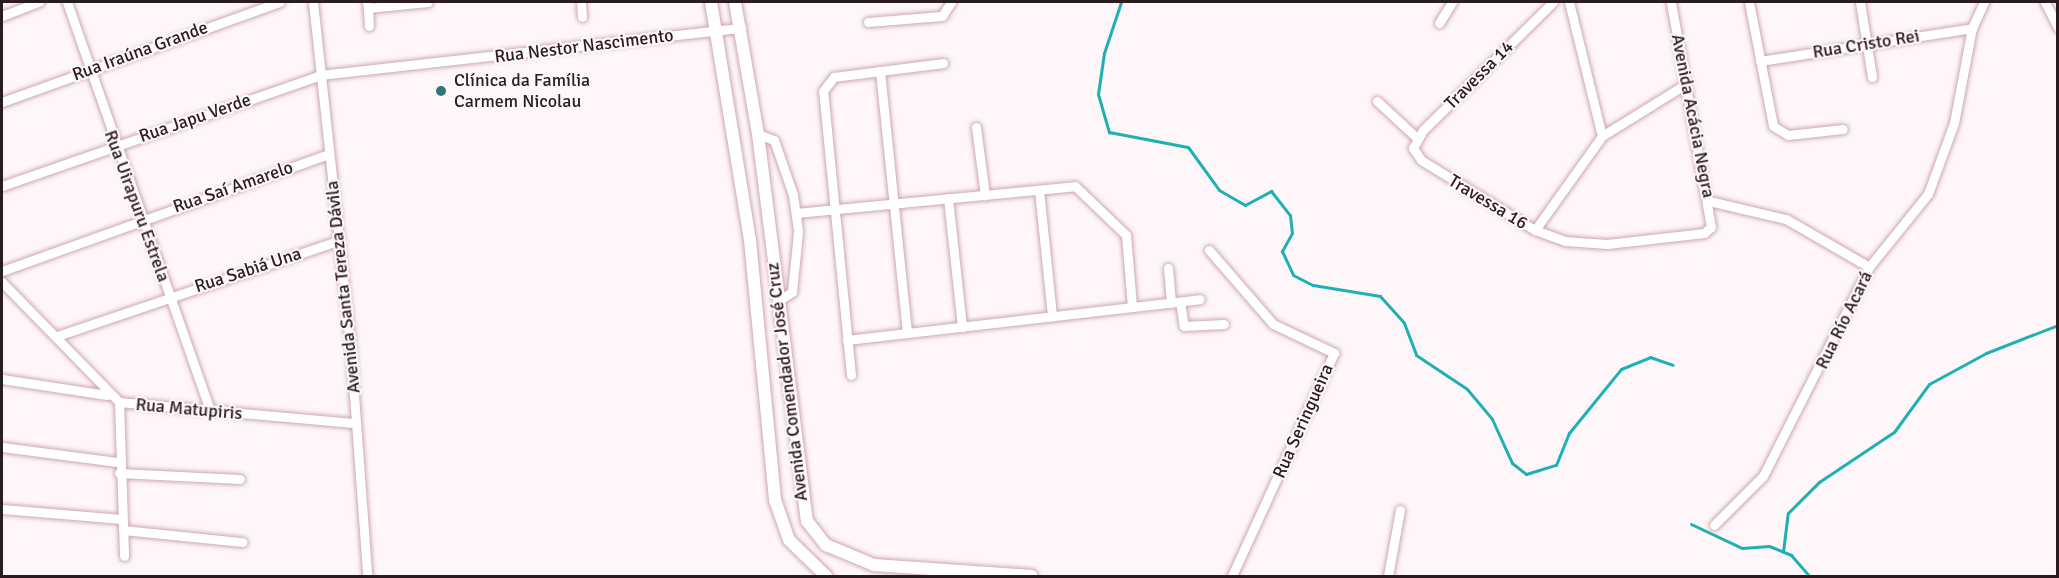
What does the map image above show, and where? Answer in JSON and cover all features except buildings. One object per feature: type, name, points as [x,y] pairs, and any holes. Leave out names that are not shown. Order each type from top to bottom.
[{"type":"street","points":[[2,16],[39,2]]},
{"type":"street","name":"Rua Uirapuru Estrela","points":[[67,2],[114,146],[210,410]]},
{"type":"street","name":"Rua Iraúna Grande","points":[[2,102],[280,2]]},
{"type":"street","name":"Avenida Santa Tereza Dávila","points":[[313,2],[357,423],[367,574]]},
{"type":"street","points":[[369,26],[368,5],[428,2]]},
{"type":"street","points":[[581,2],[582,17]]},
{"type":"street","name":"Avenida Comendador José Cruz","points":[[711,2],[750,240],[775,500],[789,540],[826,576]]},
{"type":"street","name":"Avenida Comendador José Cruz","points":[[735,2],[758,134],[779,300],[799,493],[818,538],[847,558],[874,566],[1032,576]]},
{"type":"street","points":[[868,21],[946,13],[951,2]]},
{"type":"street","points":[[1439,23],[1452,2]]},
{"type":"street","name":"Travessa 14","points":[[1417,138],[1553,2]]},
{"type":"street","points":[[1569,2],[1602,136]]},
{"type":"street","name":"Avenida Acácia Negra","points":[[1671,2],[1709,201],[1709,230]]},
{"type":"street","points":[[1749,2],[1769,115],[1778,131],[1843,129]]},
{"type":"street","points":[[1860,2],[1872,77]]},
{"type":"street","name":"Rua Río Acará","points":[[1714,525],[1763,476],[1869,267],[1928,194],[1954,123],[1972,28],[1984,2]]},
{"type":"street","points":[[2048,2],[2058,28]]},
{"type":"street","name":"Rua Nestor Nascimento","points":[[320,75],[741,28]]},
{"type":"street","name":"Rua Cristo Rei","points":[[1761,61],[1972,28]]},
{"type":"street","points":[[851,375],[823,91],[834,77],[943,63]]},
{"type":"street","points":[[880,71],[907,333]]},
{"type":"street","name":"Rua Japu Verde","points":[[2,186],[320,75]]},
{"type":"street","points":[[1535,230],[1602,136],[1686,84]]},
{"type":"street","points":[[1377,101],[1417,138]]},
{"type":"street","points":[[976,127],[985,195]]},
{"type":"street","points":[[758,134],[774,140],[796,213],[792,292],[779,300]]},
{"type":"street","name":"Travessa 16","points":[[1417,138],[1415,153],[1535,230],[1565,240],[1607,244],[1709,230]]},
{"type":"street","name":"Rua Saí Amarelo","points":[[2,271],[141,219],[329,154]]},
{"type":"street","points":[[796,213],[1075,186],[1126,235],[1132,307]]},
{"type":"street","points":[[1039,190],[1052,316]]},
{"type":"street","points":[[948,198],[962,327]]},
{"type":"street","points":[[1709,201],[1786,219],[1869,267]]},
{"type":"street","name":"Rua Sabiá Una","points":[[57,336],[338,241]]},
{"type":"street","name":"Rua Seringueira","points":[[1209,250],[1273,324],[1334,353],[1232,576]]},
{"type":"street","points":[[1168,268],[1175,302],[1184,326],[1224,324]]},
{"type":"street","name":"Rua Matupiris","points":[[2,282],[57,336],[107,395],[119,402],[357,423]]},
{"type":"street","points":[[847,340],[1200,299]]},
{"type":"street","points":[[2,379],[107,395]]},
{"type":"street","points":[[119,402],[117,462],[124,556]]},
{"type":"street","points":[[2,447],[117,462]]},
{"type":"street","points":[[118,473],[240,479]]},
{"type":"street","points":[[2,508],[122,519]]},
{"type":"street","points":[[1388,576],[1400,510]]},
{"type":"street","points":[[123,530],[242,542]]},
{"type":"waterway","points":[[1121,2],[1104,53],[1098,94],[1109,132],[1188,147],[1219,190],[1245,205],[1271,191],[1290,215],[1292,233],[1282,251],[1293,275],[1313,285],[1380,296],[1404,323],[1416,355],[1467,389],[1492,419],[1512,463],[1526,474],[1556,465],[1569,433],[1621,369],[1650,357],[1673,365]]},
{"type":"waterway","points":[[1783,552],[1788,513],[1819,482],[1894,432],[1929,384],[1986,353],[2058,325]]},
{"type":"waterway","points":[[1691,524],[1742,548],[1769,546],[1791,555],[1809,576]]},
{"type":"place","name":"Clínica da Família Carmem Nicolau","points":[[441,91]]}]
